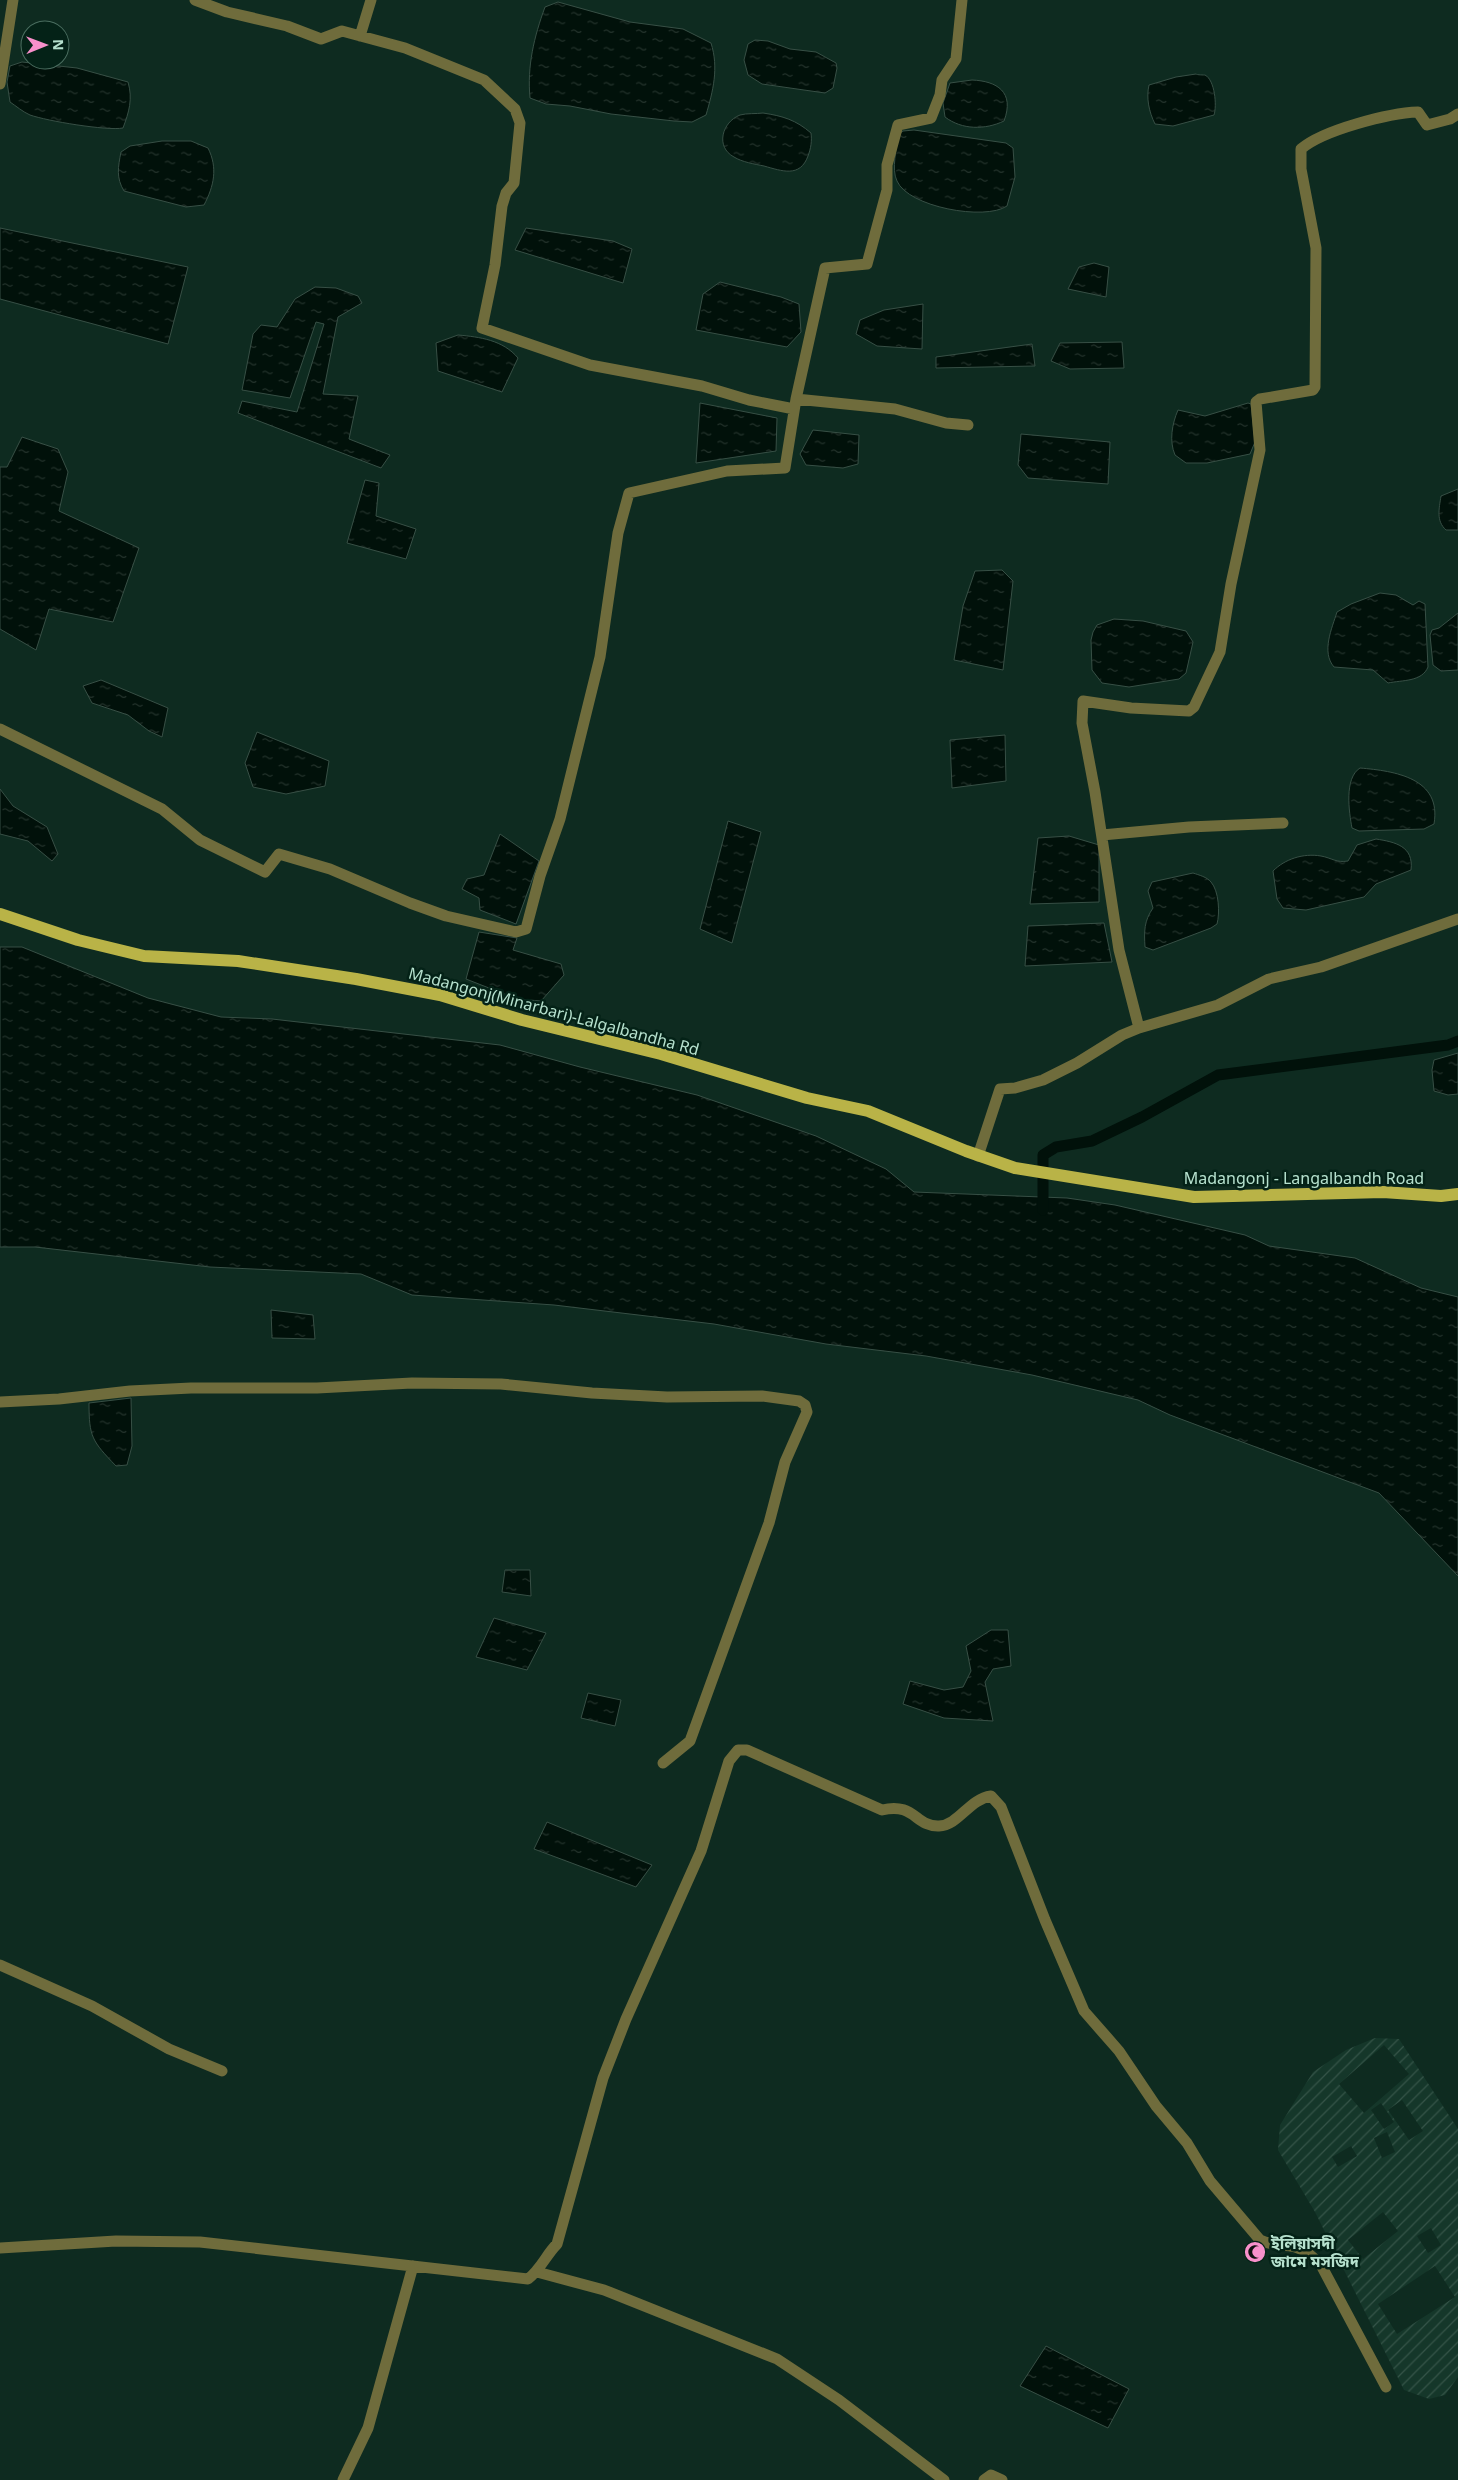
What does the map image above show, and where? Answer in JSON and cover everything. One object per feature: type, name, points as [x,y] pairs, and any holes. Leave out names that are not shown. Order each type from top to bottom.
[{"type":"main road","name":"Madangonj(Minarbari)-Lalgalbandha Rd","points":[[0,914],[78,940],[144,956],[238,961],[356,978],[440,995],[522,1020],[662,1054],[807,1098],[868,1111],[978,1156],[1015,1168],[1060,1177]]},
{"type":"main road","name":"Madangonj - Langalbandh Road","points":[[1060,1177],[1194,1197],[1383,1192],[1442,1196],[1458,1194]]},
{"type":"street","points":[[0,84],[13,0]]},
{"type":"street","points":[[195,0],[227,12],[287,26],[321,39],[342,32],[405,48],[484,80],[515,109],[520,123],[514,184],[506,193],[502,206],[494,265],[482,328],[590,365],[702,386],[749,400],[895,408],[946,423],[968,425]]},
{"type":"street","points":[[360,36],[371,0]]},
{"type":"street","points":[[0,729],[162,809],[200,840],[265,872],[279,854],[330,869],[410,904],[446,916],[516,932],[526,929],[540,876],[560,819],[600,657],[618,533],[629,493],[727,471],[785,468],[795,404],[825,268],[867,264],[887,190],[887,165],[898,125],[931,118],[940,95],[942,80],[956,59],[962,0]]},
{"type":"street","points":[[1139,1028],[1118,950],[1102,835],[1082,723],[1083,701],[1179,712],[1189,711],[1194,707],[1220,652],[1231,584],[1260,450],[1256,402],[1260,399],[1313,390],[1315,387],[1316,248],[1301,168],[1300,149],[1350,126],[1406,112],[1418,112],[1427,125],[1450,119],[1458,114]]},
{"type":"street","points":[[1102,835],[1190,827],[1283,823]]},
{"type":"street","points":[[978,1156],[1000,1089],[1014,1088],[1043,1080],[1139,1028],[1218,1005],[1268,979],[1321,967],[1458,919]]},
{"type":"street","points":[[0,1402],[59,1400],[130,1391],[191,1388],[317,1388],[412,1383],[501,1384],[592,1393],[667,1397],[762,1396],[799,1401],[805,1405],[807,1412],[785,1462],[769,1523],[720,1663],[690,1741],[663,1763]]},
{"type":"street","points":[[0,2248],[116,2241],[200,2242],[528,2279],[537,2272],[548,2253],[558,2244],[603,2078],[629,2010],[701,1852],[729,1761],[738,1750],[748,1750],[882,1810],[895,1807],[903,1808],[929,1825],[948,1824],[981,1797],[991,1796],[1001,1807],[1045,1920],[1084,2011],[1119,2051],[1156,2106],[1187,2143],[1210,2181],[1260,2240],[1268,2244],[1295,2247],[1310,2254],[1321,2265],[1386,2387]]},
{"type":"street","points":[[0,1965],[92,2006],[169,2050],[222,2071]]},
{"type":"street","points":[[343,2480],[368,2428],[413,2266]]},
{"type":"street","points":[[537,2272],[604,2290],[777,2359],[839,2400],[944,2480]]},
{"type":"street","points":[[984,2480],[991,2475],[1002,2480]]},
{"type":"shaded area","points":[[1375,2038],[1399,2039],[1458,2129],[1458,2377],[1445,2395],[1429,2399],[1404,2390],[1315,2212],[1278,2150],[1280,2125],[1313,2072],[1346,2050]],"holes":[[[1384,2045],[1409,2074],[1364,2113],[1339,2084]],[[1402,2100],[1423,2131],[1409,2140],[1388,2110]],[[1381,2103],[1394,2122],[1384,2129],[1371,2110]],[[1387,2132],[1395,2152],[1382,2158],[1374,2138]],[[1351,2146],[1357,2156],[1338,2167],[1332,2157]],[[1383,2212],[1398,2231],[1363,2259],[1348,2240]],[[1431,2228],[1441,2245],[1428,2253],[1417,2236]],[[1435,2266],[1455,2297],[1397,2334],[1378,2304]]]},
{"type":"water","points":[[558,2],[630,22],[683,29],[711,43],[715,70],[713,88],[706,115],[692,122],[674,121],[546,104],[530,98],[529,86],[532,52],[538,29],[545,7]]},
{"type":"water","points":[[755,40],[768,41],[790,49],[816,52],[836,63],[837,68],[833,88],[825,93],[762,84],[748,75],[744,60],[748,44]]},
{"type":"water","points":[[20,63],[20,70],[70,70],[70,67],[77,68],[128,82],[130,105],[123,128],[91,127],[63,123],[30,115],[22,111],[10,102],[7,82],[10,66]]},
{"type":"water","points":[[1196,74],[1205,75],[1211,82],[1215,100],[1214,115],[1173,126],[1155,124],[1149,105],[1149,85],[1176,77]]},
{"type":"water","points":[[972,80],[989,83],[1001,90],[1007,102],[1004,121],[989,126],[974,127],[959,124],[945,117],[943,103],[950,83]]},
{"type":"water","points":[[763,113],[789,119],[811,133],[809,153],[805,163],[800,168],[790,171],[777,170],[748,163],[728,153],[724,147],[723,135],[729,123],[740,115]]},
{"type":"water","points":[[914,130],[1006,143],[1013,148],[1015,177],[1007,206],[982,212],[965,212],[931,204],[916,198],[904,190],[897,181],[894,171],[898,135],[903,131]]},
{"type":"water","points":[[162,141],[191,141],[208,148],[214,170],[210,191],[204,205],[186,207],[124,191],[118,172],[121,152],[130,146]]},
{"type":"water","points":[[0,228],[188,267],[168,344],[0,299]]},
{"type":"water","points":[[526,228],[613,241],[632,249],[623,283],[515,250]]},
{"type":"water","points":[[1094,263],[1109,267],[1106,297],[1068,289],[1079,267]]},
{"type":"water","points":[[720,282],[781,297],[799,304],[801,332],[787,347],[696,330],[703,294]]},
{"type":"water","points":[[315,287],[336,288],[358,296],[362,303],[338,317],[323,394],[358,396],[349,439],[390,455],[381,468],[238,413],[242,401],[297,412],[324,324],[316,322],[290,398],[242,390],[253,334],[261,325],[277,327],[295,299]]},
{"type":"water","points":[[923,304],[922,349],[877,346],[856,334],[860,320],[884,310]]},
{"type":"water","points":[[458,335],[483,338],[498,343],[518,358],[502,392],[438,371],[436,343]]},
{"type":"water","points":[[1122,342],[1124,368],[1070,369],[1051,361],[1060,343]]},
{"type":"water","points":[[1032,344],[1035,366],[936,368],[936,357]]},
{"type":"water","points":[[700,403],[777,418],[776,451],[696,463]]},
{"type":"water","points":[[1248,403],[1251,404],[1255,442],[1250,454],[1207,463],[1186,463],[1175,455],[1172,444],[1172,432],[1178,410],[1205,416]]},
{"type":"water","points":[[813,430],[859,435],[858,464],[843,468],[806,465],[800,454]]},
{"type":"water","points":[[1021,434],[1110,442],[1108,484],[1028,478],[1018,465]]},
{"type":"water","points":[[22,437],[58,449],[68,472],[59,511],[139,548],[113,622],[49,609],[36,650],[0,629],[0,467],[7,467]]},
{"type":"water","points":[[365,480],[379,483],[376,516],[416,529],[406,559],[347,543]]},
{"type":"water","points":[[1458,489],[1458,530],[1446,530],[1439,519],[1441,496]]},
{"type":"water","points":[[1002,570],[1013,581],[1003,670],[954,660],[963,606],[975,571]]},
{"type":"water","points":[[1380,593],[1396,595],[1413,605],[1419,601],[1425,604],[1428,667],[1425,672],[1416,678],[1388,683],[1373,670],[1334,667],[1330,661],[1328,647],[1330,632],[1337,612],[1351,604]]},
{"type":"water","points":[[1458,613],[1458,670],[1441,671],[1433,665],[1430,635],[1432,630],[1439,628]]},
{"type":"water","points":[[1114,619],[1143,621],[1186,631],[1193,642],[1186,673],[1179,679],[1129,687],[1102,683],[1092,670],[1091,640],[1097,625]]},
{"type":"water","points":[[101,680],[168,708],[162,737],[149,731],[128,715],[92,703],[83,686]]},
{"type":"water","points":[[257,732],[329,761],[325,786],[286,794],[253,787],[245,763]]},
{"type":"water","points":[[1005,735],[1006,781],[952,788],[950,740]]},
{"type":"water","points":[[1360,768],[1401,775],[1423,787],[1431,796],[1435,809],[1434,824],[1424,829],[1359,831],[1352,828],[1349,805],[1350,787],[1355,773]]},
{"type":"water","points":[[0,789],[13,806],[47,827],[58,854],[52,861],[28,841],[0,834]]},
{"type":"water","points":[[728,821],[761,832],[732,943],[700,929]]},
{"type":"water","points":[[500,834],[539,861],[516,924],[480,910],[479,898],[462,889],[467,879],[484,875]]},
{"type":"water","points":[[1069,836],[1099,845],[1099,902],[1030,904],[1038,838]]},
{"type":"water","points":[[1376,839],[1396,844],[1406,850],[1411,862],[1411,870],[1376,884],[1364,897],[1306,910],[1283,908],[1277,899],[1273,871],[1283,863],[1308,855],[1348,861],[1357,845]]},
{"type":"water","points":[[1193,873],[1203,876],[1214,886],[1218,902],[1217,924],[1153,950],[1145,947],[1145,926],[1153,908],[1148,891],[1152,882]]},
{"type":"water","points":[[1104,923],[1112,962],[1025,966],[1028,926]]},
{"type":"water","points":[[479,932],[517,938],[513,950],[561,964],[564,975],[541,1001],[517,999],[466,979]]},
{"type":"water","points":[[0,947],[22,947],[148,998],[221,1017],[272,1019],[500,1045],[580,1067],[697,1095],[816,1136],[886,1169],[914,1192],[1067,1198],[1115,1205],[1245,1235],[1269,1246],[1355,1258],[1421,1288],[1458,1297],[1458,1576],[1379,1493],[1170,1415],[1138,1400],[1032,1375],[926,1356],[826,1344],[714,1324],[554,1305],[412,1295],[361,1274],[210,1267],[35,1247],[0,1247]]},
{"type":"water","points":[[1458,1053],[1458,1094],[1448,1095],[1434,1091],[1432,1070],[1434,1060]]},
{"type":"water","points":[[271,1310],[313,1315],[315,1339],[272,1338]]},
{"type":"water","points":[[131,1398],[132,1446],[127,1465],[116,1466],[97,1444],[91,1431],[89,1403]]},
{"type":"water","points":[[505,1570],[530,1570],[531,1596],[502,1592]]},
{"type":"water","points":[[494,1618],[546,1633],[527,1670],[476,1657]]},
{"type":"water","points":[[991,1630],[1008,1630],[1011,1666],[993,1669],[985,1682],[993,1721],[944,1718],[903,1704],[910,1681],[944,1690],[963,1687],[971,1671],[966,1646]]},
{"type":"water","points":[[588,1693],[621,1700],[615,1726],[581,1718]]},
{"type":"water","points":[[547,1822],[652,1865],[636,1887],[534,1849]]},
{"type":"water","points":[[1046,2346],[1129,2389],[1108,2428],[1020,2386]]},
{"type":"waterway","points":[[1043,1210],[1043,1155],[1056,1147],[1092,1141],[1142,1117],[1218,1075],[1448,1045],[1458,1041]]},
{"type":"place","name":"ইলিয়াসদী জামে মসজিদ","points":[[1255,2252]]}]
